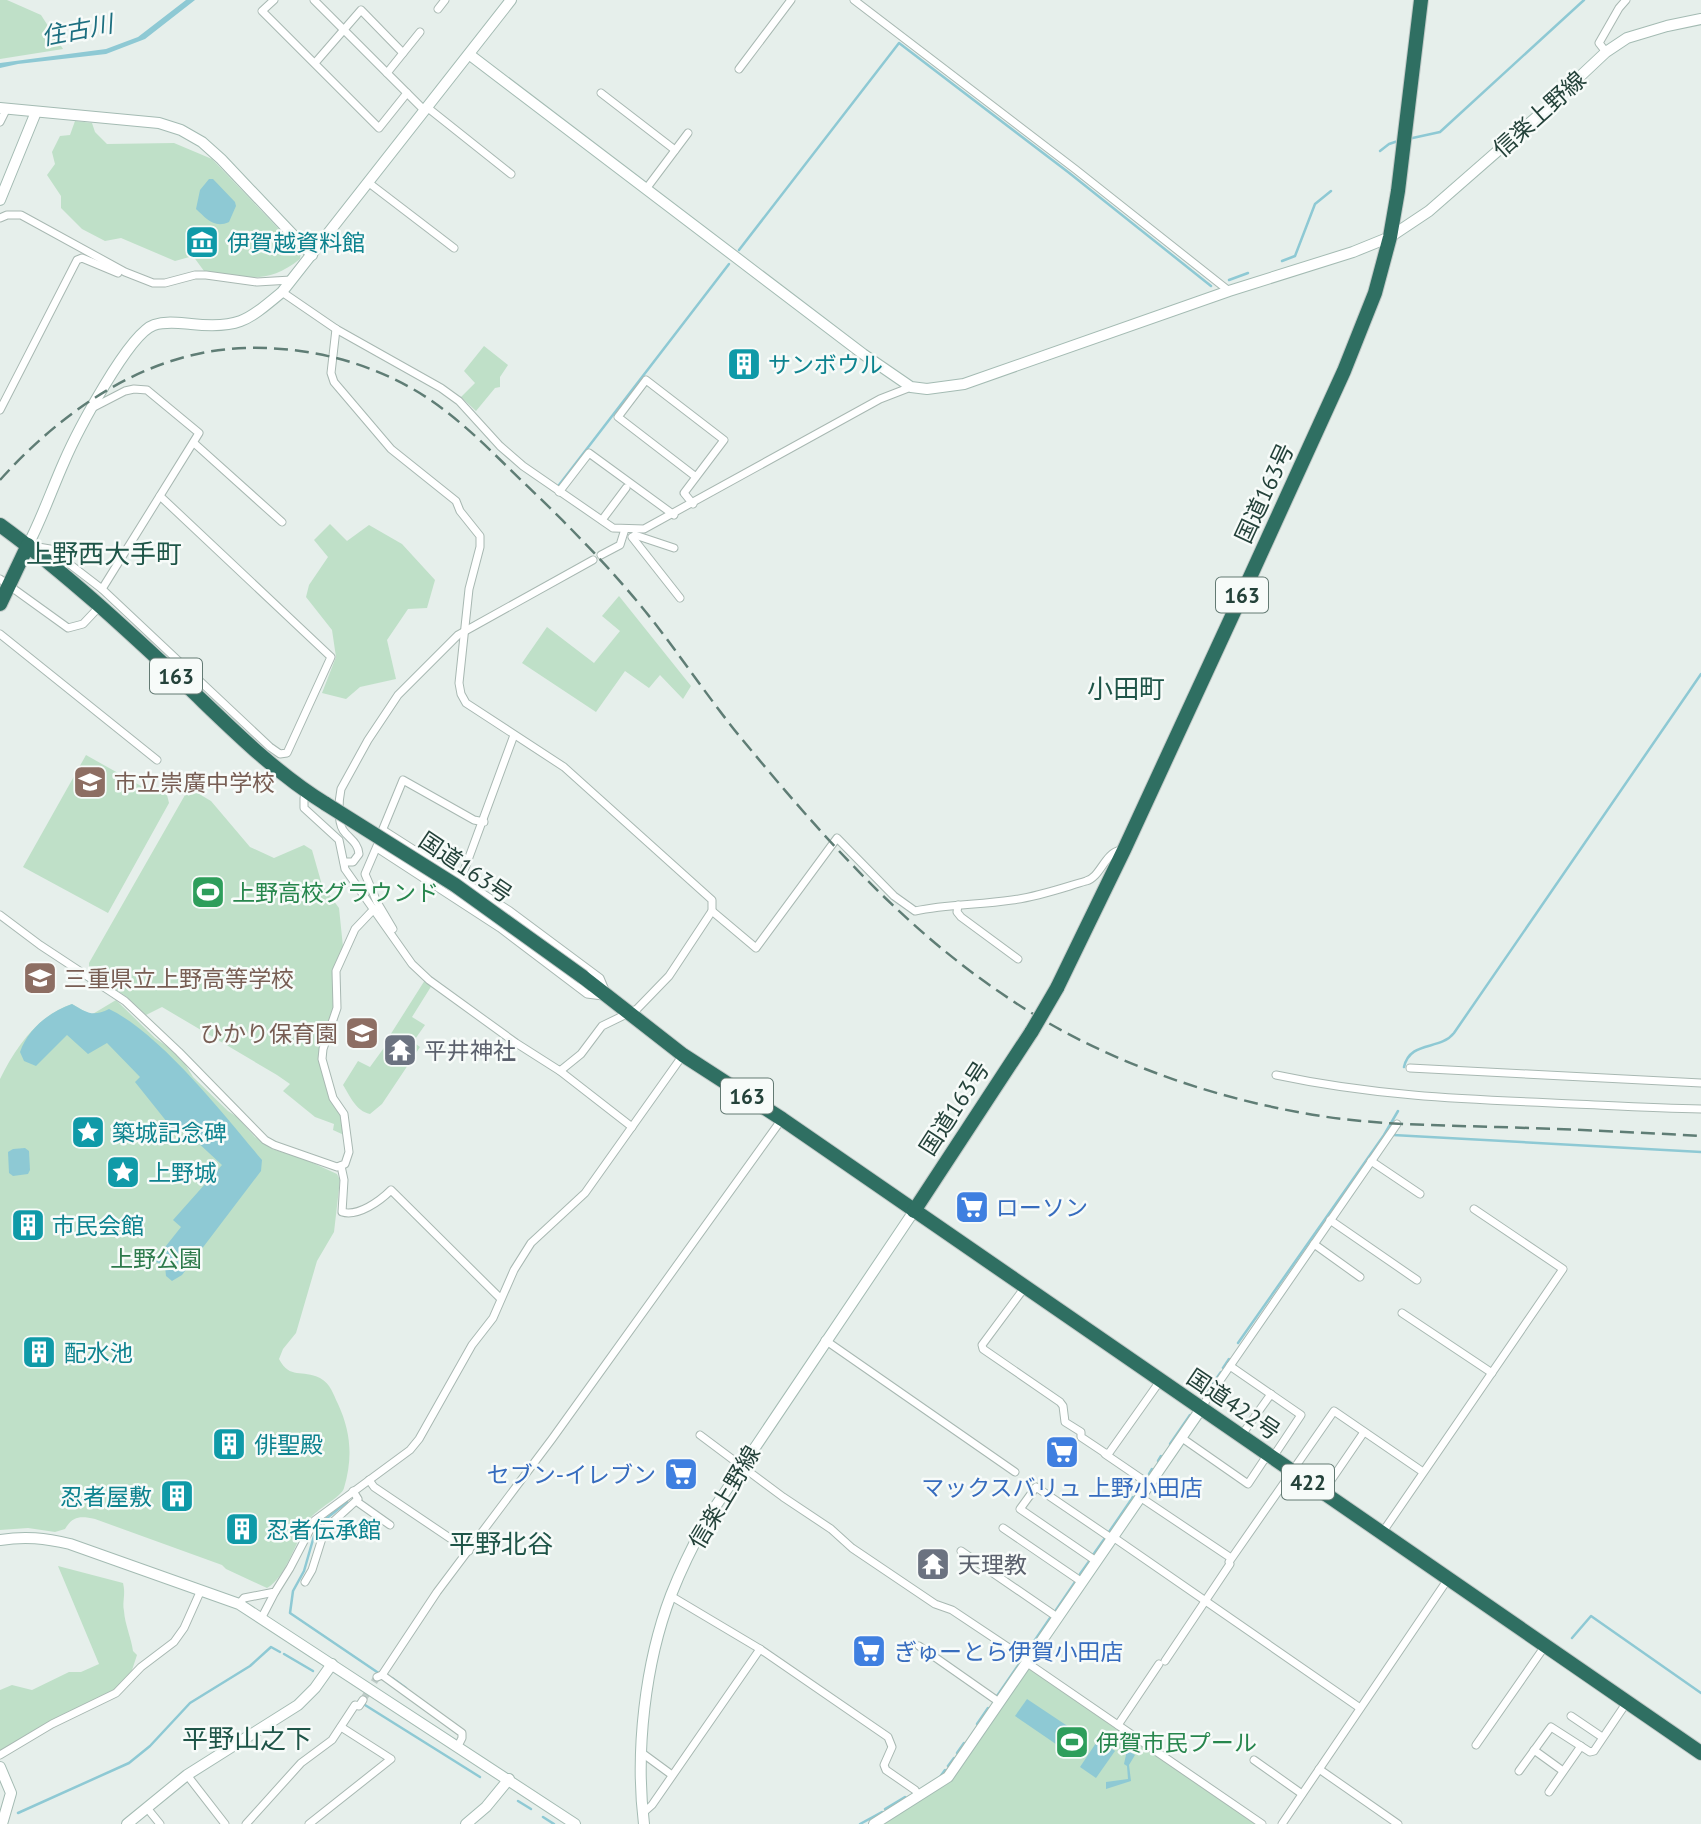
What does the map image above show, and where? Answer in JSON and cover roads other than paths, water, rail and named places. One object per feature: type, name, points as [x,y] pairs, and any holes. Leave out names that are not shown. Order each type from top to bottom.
[{"type":"highway","name":"国道163号","points":[[0,525],[100,606],[254,749],[308,793],[455,885],[583,977],[683,1055],[782,1119],[914,1211],[1032,1031],[1057,988],[1124,850],[1344,371],[1375,293],[1391,237],[1421,0]]},
{"type":"highway","points":[[0,604],[5,582],[28,545]]},
{"type":"highway","name":"国道422号","points":[[914,1211],[1701,1753]]},
{"type":"street","points":[[274,0],[262,11],[379,128],[407,93]]},
{"type":"street","points":[[314,0],[407,93],[511,174]]},
{"type":"street","points":[[438,9],[445,0]]},
{"type":"street","points":[[160,496],[331,657],[286,753],[280,754],[270,747],[102,589],[50,549],[28,545],[65,460],[131,344],[142,331],[165,322],[230,326],[252,316],[282,292],[511,0]]},
{"type":"street","points":[[739,69],[791,0]]},
{"type":"street","points":[[854,0],[1229,291]]},
{"type":"street","points":[[1606,52],[1599,43],[1626,0]]},
{"type":"street","points":[[315,64],[361,10],[403,53]]},
{"type":"street","name":"信楽上野線","points":[[911,387],[927,389],[964,384],[1391,237],[1429,211],[1606,52],[1627,38],[1701,19]]},
{"type":"street","points":[[387,73],[420,32]]},
{"type":"street","points":[[470,55],[853,346],[911,387]]},
{"type":"street","points":[[601,93],[675,150]]},
{"type":"street","points":[[0,122],[4,108],[159,123],[181,130],[202,142],[221,159],[312,255]]},
{"type":"street","points":[[0,200],[36,112]]},
{"type":"street","points":[[646,189],[688,133]]},
{"type":"street","points":[[369,183],[454,248]]},
{"type":"street","points":[[0,218],[21,215],[125,272],[153,283],[165,284],[195,275],[257,282],[291,280]]},
{"type":"street","points":[[0,410],[77,260],[82,258],[119,273],[125,272]]},
{"type":"street","points":[[282,292],[336,329],[441,388],[468,410],[500,446],[559,492],[613,527],[644,529]]},
{"type":"street","points":[[336,329],[331,373],[334,382],[391,449],[456,501],[460,511],[480,536],[481,547],[469,589],[459,683],[466,703],[564,767],[712,900],[712,911],[669,976],[637,1009],[602,1027],[581,1054],[559,1071]]},
{"type":"street","points":[[693,504],[684,493],[724,440],[646,380],[618,417],[696,477]]},
{"type":"street","points":[[601,555],[880,399],[911,387]]},
{"type":"street","points":[[94,407],[134,388],[147,390],[199,433],[102,589]]},
{"type":"street","points":[[194,443],[282,522]]},
{"type":"street","points":[[559,492],[589,453],[674,515]]},
{"type":"street","points":[[602,520],[626,488]]},
{"type":"street","points":[[620,545],[625,529]]},
{"type":"street","points":[[633,536],[674,548]]},
{"type":"street","points":[[633,536],[680,598]]},
{"type":"street","points":[[344,862],[353,862],[359,854],[356,844],[341,825],[341,789],[368,740],[398,695],[465,630],[593,560]]},
{"type":"street","points":[[5,582],[68,628],[83,624],[100,606]]},
{"type":"street","points":[[0,634],[157,760]]},
{"type":"street","points":[[461,879],[514,735]]},
{"type":"street","points":[[400,946],[402,943],[377,902],[365,874],[403,780],[474,820],[484,821]]},
{"type":"street","points":[[308,793],[304,799],[304,808],[339,840],[345,869],[412,964],[429,980],[559,1071],[632,1127]]},
{"type":"street","points":[[377,848],[500,928],[587,994],[607,996],[600,978],[510,911],[383,830]]},
{"type":"street","points":[[712,911],[756,948],[837,838],[894,896],[915,911],[1011,901],[1042,894],[1090,879],[1106,859],[1117,851],[1124,850]]},
{"type":"street","points":[[958,905],[957,912],[961,917],[1018,959]]},
{"type":"street","points":[[0,915],[125,1001],[265,1140],[333,1167],[345,1164],[349,1152],[344,1114],[334,1098],[322,1059],[323,1049],[337,1008],[336,971],[355,929],[374,909]]},
{"type":"street","points":[[262,1618],[314,1520],[404,1455],[419,1439],[472,1345],[493,1318],[500,1298],[531,1243],[585,1193],[683,1055]]},
{"type":"street","points":[[1410,1068],[1701,1083]]},
{"type":"street","points":[[1276,1074],[1328,1086],[1392,1094],[1701,1109]]},
{"type":"street","points":[[457,1746],[463,1733],[381,1674],[782,1119]]},
{"type":"street","points":[[874,1824],[948,1777],[1397,1124]]},
{"type":"street","points":[[1371,1161],[1420,1194]]},
{"type":"street","points":[[341,1166],[344,1180],[342,1212],[357,1212],[391,1190],[500,1298]]},
{"type":"street","points":[[1381,1533],[1563,1269],[1474,1209]]},
{"type":"street","name":"信楽上野線","points":[[644,1819],[642,1753],[648,1686],[671,1596],[693,1546],[741,1467],[914,1211]]},
{"type":"street","points":[[1330,1220],[1418,1280]]},
{"type":"street","points":[[1314,1244],[1360,1277]]},
{"type":"street","points":[[1025,1287],[982,1345],[983,1349],[1060,1402],[1065,1422],[1080,1432],[1081,1437],[1149,1484]]},
{"type":"street","points":[[1402,1313],[1492,1373]]},
{"type":"street","points":[[825,1340],[1015,1472]]},
{"type":"street","points":[[1182,1438],[1248,1484],[1301,1415],[1230,1366]]},
{"type":"street","points":[[1105,1453],[1109,1453],[1160,1381]]},
{"type":"street","points":[[1241,1436],[1271,1394]]},
{"type":"street","points":[[1118,1725],[1334,1411],[1423,1472]]},
{"type":"street","points":[[1322,1492],[1364,1432]]},
{"type":"street","points":[[700,1435],[831,1529],[852,1548],[935,1604],[952,1611],[1262,1824]]},
{"type":"street","points":[[369,1480],[374,1487],[469,1551]]},
{"type":"street","points":[[1096,1561],[1020,1510],[1036,1487],[1360,1708]]},
{"type":"street","points":[[305,1582],[313,1570],[325,1529],[358,1499],[352,1491]]},
{"type":"street","points":[[1140,1497],[1231,1558]]},
{"type":"street","points":[[356,1502],[390,1525]]},
{"type":"street","points":[[1003,1528],[1082,1582]]},
{"type":"street","points":[[0,1540],[22,1536],[46,1538],[239,1604],[575,1824]]},
{"type":"street","points":[[961,1551],[1057,1617]]},
{"type":"street","points":[[1282,1824],[1448,1579]]},
{"type":"street","points":[[0,1755],[52,1724],[116,1693],[141,1667],[174,1642],[184,1628],[201,1590]]},
{"type":"street","points":[[239,1604],[244,1598],[275,1591]]},
{"type":"street","points":[[671,1596],[760,1649],[888,1737],[892,1747],[884,1765],[886,1770],[915,1790],[919,1796]]},
{"type":"street","points":[[919,1646],[999,1702]]},
{"type":"street","points":[[1476,1745],[1545,1646]]},
{"type":"street","points":[[644,1819],[760,1649]]},
{"type":"street","points":[[127,1824],[187,1775],[298,1705],[315,1688],[332,1664]]},
{"type":"street","points":[[246,1824],[301,1763],[332,1740],[355,1705],[359,1706],[363,1700]]},
{"type":"street","points":[[1519,1771],[1550,1727],[1590,1752],[1627,1702]]},
{"type":"street","points":[[1571,1716],[1602,1737]]},
{"type":"street","points":[[311,1823],[391,1759],[341,1727]]},
{"type":"street","points":[[1549,1792],[1581,1746]]},
{"type":"street","points":[[1534,1750],[1563,1771]]},
{"type":"street","points":[[642,1753],[673,1775]]},
{"type":"street","points":[[1254,1760],[1302,1794]]},
{"type":"street","points":[[0,1767],[11,1793],[2,1824]]},
{"type":"street","points":[[1319,1769],[1398,1824]]},
{"type":"street","points":[[187,1775],[225,1824]]},
{"type":"street","points":[[466,1824],[486,1807],[509,1779]]},
{"type":"street","points":[[147,1808],[160,1824]]},
{"type":"water","points":[[186,0],[195,0],[145,39],[106,54],[0,68],[0,63],[106,49],[138,37]]},
{"type":"water","points":[[209,179],[213,179],[235,202],[236,206],[229,222],[224,224],[207,219],[196,209],[200,190]]},
{"type":"water","points":[[72,1004],[90,1013],[109,1009],[150,1037],[191,1077],[262,1160],[261,1171],[182,1275],[172,1281],[166,1276],[165,1266],[154,1261],[181,1227],[173,1220],[222,1165],[181,1127],[175,1132],[135,1082],[140,1077],[107,1043],[88,1054],[67,1035],[36,1066],[24,1061],[20,1052],[28,1036],[48,1017]]},
{"type":"water","points":[[25,1148],[29,1151],[30,1170],[28,1174],[13,1176],[9,1173],[8,1152]]},
{"type":"water","points":[[1027,1699],[1081,1735],[1069,1753],[1015,1716]]},
{"type":"water","points":[[1098,1740],[1115,1751],[1096,1778],[1080,1767]]},
{"type":"water","points":[[1127,1750],[1135,1755],[1129,1765],[1131,1781],[1106,1789],[1106,1782],[1128,1779],[1127,1766],[1124,1764]]},
{"type":"waterway","points":[[1408,139],[1440,132],[1584,0]]},
{"type":"waterway","points":[[739,250],[899,43],[1211,286]]},
{"type":"waterway","points":[[1380,151],[1398,141]]},
{"type":"waterway","points":[[1282,261],[1295,256],[1315,204],[1331,191]]},
{"type":"waterway","points":[[559,485],[729,264]]},
{"type":"waterway","points":[[1229,280],[1248,273]]},
{"type":"waterway","points":[[1404,1067],[1412,1053],[1448,1039],[1454,1033],[1701,674]]},
{"type":"waterway","points":[[1238,1343],[1384,1135],[1398,1111]]},
{"type":"waterway","points":[[1393,1135],[1701,1152]]},
{"type":"waterway","points":[[1223,1368],[1229,1359]]},
{"type":"waterway","points":[[1205,1394],[1221,1372]]},
{"type":"waterway","points":[[1170,1444],[1190,1415]]},
{"type":"waterway","points":[[1158,1461],[1161,1456]]},
{"type":"waterway","points":[[1149,1474],[1152,1469]]},
{"type":"waterway","points":[[1137,1492],[1143,1483]]},
{"type":"waterway","points":[[1109,1532],[1133,1497]]},
{"type":"waterway","points":[[347,1502],[322,1522],[314,1536],[304,1571],[293,1591],[290,1613],[380,1674]]},
{"type":"waterway","points":[[1093,1555],[1105,1538]]},
{"type":"waterway","points":[[1080,1574],[1090,1560]]},
{"type":"waterway","points":[[1056,1610],[1075,1582]]},
{"type":"waterway","points":[[1572,1638],[1591,1616],[1701,1693]]},
{"type":"waterway","points":[[1024,1656],[1050,1618]]},
{"type":"waterway","points":[[18,1813],[129,1763],[150,1746],[190,1703],[250,1666],[271,1647],[280,1652]]},
{"type":"waterway","points":[[284,1654],[313,1671]]},
{"type":"waterway","points":[[997,1696],[1021,1661]]},
{"type":"waterway","points":[[392,1678],[406,1688]]},
{"type":"waterway","points":[[365,1705],[480,1777]]},
{"type":"waterway","points":[[977,1724],[988,1708]]},
{"type":"waterway","points":[[957,1753],[964,1743]]},
{"type":"waterway","points":[[948,1766],[954,1758]]},
{"type":"waterway","points":[[940,1777],[945,1770]]},
{"type":"waterway","points":[[885,1809],[905,1797]]},
{"type":"waterway","points":[[518,1801],[531,1809]]},
{"type":"waterway","points":[[860,1824],[882,1812]]},
{"type":"waterway","points":[[543,1817],[554,1824]]},
{"type":"tunnel","points":[[363,1700],[377,1677]]},
{"type":"railway","points":[[0,480],[51,430],[79,408],[109,389],[174,360],[209,352],[269,348],[317,354],[364,367],[408,386],[429,399],[465,427],[499,459],[568,526],[627,589],[746,744],[834,846],[930,939],[965,967],[1035,1015],[1108,1053],[1184,1083],[1303,1113],[1400,1124],[1701,1136]]},
{"type":"place","name":"伊賀越資料館","points":[[202,242]]},
{"type":"place","name":"サンボウル","points":[[744,364]]},
{"type":"place","name":"市立崇廣中学校","points":[[90,782]]},
{"type":"place","name":"上野高校グラウンド","points":[[208,892]]},
{"type":"place","name":"三重県立上野高等学校","points":[[40,978]]},
{"type":"place","name":"ひかり保育園","points":[[362,1033]]},
{"type":"place","name":"平井神社","points":[[400,1050]]},
{"type":"place","name":"築城記念碑","points":[[88,1132]]},
{"type":"place","name":"上野城","points":[[123,1172]]},
{"type":"place","name":"ローソン","points":[[972,1207]]},
{"type":"place","name":"市民会館","points":[[28,1225]]},
{"type":"place","name":"配水池","points":[[39,1352]]},
{"type":"place","name":"俳聖殿","points":[[229,1444]]},
{"type":"place","name":"マックスバリュ 上野小田店","points":[[1062,1452]]},
{"type":"place","name":"セブン-イレブン","points":[[681,1474]]},
{"type":"place","name":"忍者屋敷","points":[[177,1496]]},
{"type":"place","name":"忍者伝承館","points":[[242,1529]]},
{"type":"place","name":"天理教","points":[[933,1564]]},
{"type":"place","name":"ぎゅーとら伊賀小田店","points":[[869,1651]]},
{"type":"place","name":"伊賀市民プール","points":[[1072,1742]]},
{"type":"district","name":"上野西大手町","points":[[104,553]]},
{"type":"district","name":"小田町","points":[[1126,688]]},
{"type":"district","name":"平野北谷","points":[[501,1543]]},
{"type":"district","name":"平野山之下","points":[[247,1738]]},
{"type":"water label","name":"住古川","points":[[77,30]]},
{"type":"park label","name":"上野公園","points":[[156,1258]]}]
